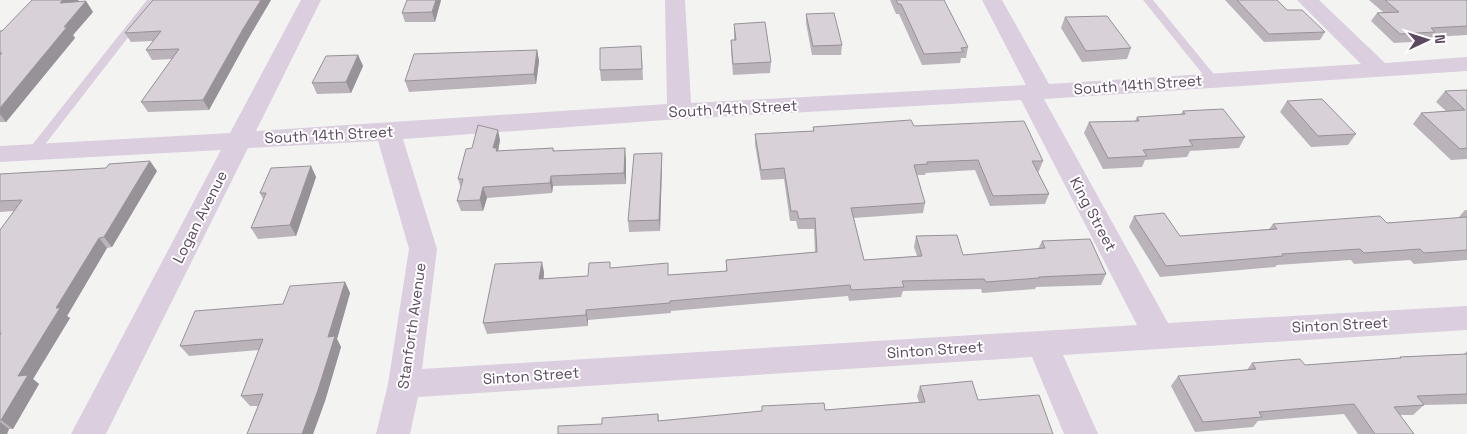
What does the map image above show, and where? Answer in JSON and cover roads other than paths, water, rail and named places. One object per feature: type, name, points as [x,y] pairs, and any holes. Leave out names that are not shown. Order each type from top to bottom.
[{"type":"street","name":"Logan Avenue","points":[[88,434],[311,0]]},
{"type":"street","points":[[675,0],[679,112]]},
{"type":"street","name":"King Street","points":[[992,0],[1034,92],[1159,336]]},
{"type":"street","points":[[1307,0],[1379,69]]},
{"type":"street","name":"South 14th Street","points":[[0,154],[388,132],[679,112],[1034,92],[1467,64]]},
{"type":"street","name":"Stanforth Avenue","points":[[388,132],[423,249],[404,384],[392,434]]},
{"type":"street","name":"Sinton Street","points":[[404,384],[1467,318]]},
{"type":"street","points":[[1042,343],[1081,434]]},
{"type":"lane","points":[[32,153],[152,0]]},
{"type":"lane","points":[[1148,0],[1213,80]]}]
